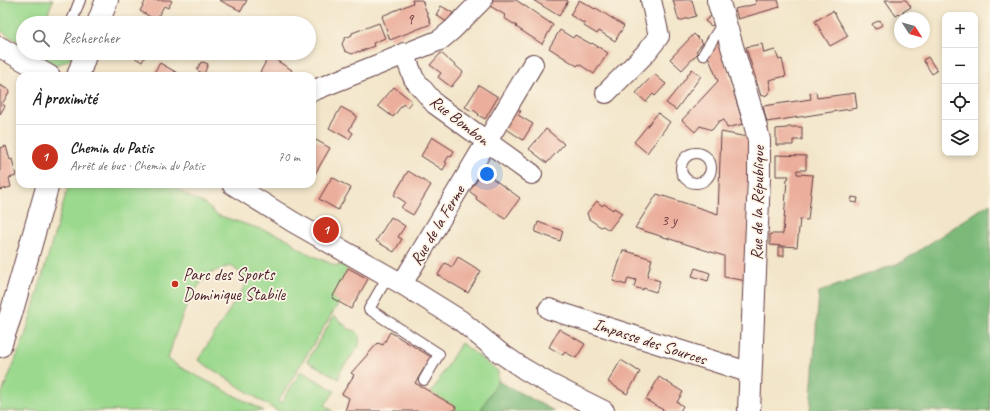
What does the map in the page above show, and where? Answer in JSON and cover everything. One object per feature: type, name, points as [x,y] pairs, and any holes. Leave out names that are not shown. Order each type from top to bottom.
[{"type":"street","points":[[101,16],[107,0]]},
{"type":"street","points":[[316,89],[404,53],[440,40],[482,0]]},
{"type":"street","points":[[606,93],[645,54],[660,36],[650,0]]},
{"type":"street","name":"Rue de la République","points":[[718,0],[759,140],[749,411]]},
{"type":"street","points":[[0,47],[16,56]]},
{"type":"street","name":"Rue Bombon","points":[[404,53],[414,78],[435,104],[532,174]]},
{"type":"street","points":[[22,60],[43,72]]},
{"type":"street","points":[[79,72],[84,60]]},
{"type":"street","name":"Rue de la Ferme","points":[[395,280],[487,141],[533,64]]},
{"type":"street","points":[[0,346],[11,314],[47,188]]},
{"type":"street","points":[[243,188],[293,222],[395,280],[460,320],[499,352],[524,369],[548,383],[604,411]]},
{"type":"street","name":"Impasse des Sources","points":[[549,309],[751,373]]},
{"type":"lane","points":[[74,16],[80,0]]},
{"type":"lane","points":[[703,55],[724,21]]},
{"type":"lane","points":[[395,280],[369,309],[439,354],[424,380]]},
{"type":"green space","points":[[0,0],[53,0],[47,16],[16,16],[16,40],[0,30]]},
{"type":"green space","points":[[47,60],[69,60],[64,62],[55,65]]},
{"type":"green space","points":[[68,188],[177,188],[188,196],[205,204],[217,215],[288,239],[307,253],[336,266],[345,264],[351,267],[334,297],[340,301],[278,401],[281,403],[301,371],[335,391],[325,405],[333,411],[277,411],[198,360],[249,279],[231,266],[212,273],[199,285],[182,316],[168,359],[178,366],[264,411],[0,411],[0,398],[25,336]]},
{"type":"green space","points":[[990,203],[990,411],[810,411],[819,292],[902,262]]},
{"type":"green space","points":[[334,316],[349,329],[356,331],[360,336],[359,346],[340,371],[339,379],[307,361]]},
{"type":"green space","points":[[461,343],[498,371],[498,381],[480,411],[454,411],[456,407],[431,393]]},
{"type":"green space","points":[[498,381],[554,411],[480,411]]},
{"type":"building","points":[[146,0],[172,1],[168,8],[164,6],[158,16],[149,16],[140,11]]},
{"type":"building","points":[[219,0],[247,0],[241,11]]},
{"type":"building","points":[[412,0],[422,0],[431,24],[390,40],[382,16],[413,3]]},
{"type":"building","points":[[493,0],[516,0],[553,25],[542,44],[516,27],[517,26],[504,18],[505,15],[490,6]]},
{"type":"building","points":[[533,0],[566,0],[568,1],[559,16]]},
{"type":"building","points":[[579,0],[595,9],[596,8],[624,26],[615,41],[599,31],[597,34],[584,26],[585,24],[570,15]]},
{"type":"building","points":[[673,0],[692,0],[696,16],[679,21]]},
{"type":"building","points":[[755,0],[778,0],[780,7],[738,19],[735,9],[756,4]]},
{"type":"building","points":[[885,0],[906,0],[911,7],[903,12],[894,13]]},
{"type":"building","points":[[441,6],[453,13],[447,22],[436,15]]},
{"type":"building","points":[[833,11],[848,36],[830,46],[815,21]]},
{"type":"building","points":[[711,16],[714,24],[711,26],[705,21]]},
{"type":"building","points":[[880,20],[882,25],[875,29],[872,24]]},
{"type":"building","points":[[379,23],[385,38],[373,43],[374,46],[359,52],[352,54],[345,51],[342,44],[345,38],[352,35],[352,33]]},
{"type":"building","points":[[560,30],[573,38],[575,35],[591,44],[592,43],[608,53],[594,74],[579,64],[577,66],[549,48]]},
{"type":"building","points":[[694,34],[703,43],[696,51],[698,53],[682,70],[670,59]]},
{"type":"building","points":[[718,38],[743,124],[727,128],[724,120],[719,121],[712,130],[700,126],[695,132],[682,120],[718,81],[708,56]]},
{"type":"building","points":[[762,44],[764,53],[775,50],[779,60],[782,59],[786,76],[769,80],[771,89],[767,95],[761,96],[746,47]]},
{"type":"building","points":[[441,53],[463,72],[451,87],[438,77],[441,73],[430,65]]},
{"type":"building","points":[[928,57],[937,71],[932,74],[923,60]]},
{"type":"building","points":[[267,60],[276,60],[292,70],[291,72],[260,72]]},
{"type":"building","points":[[201,62],[208,64],[205,72],[197,70]]},
{"type":"building","points":[[160,63],[176,72],[154,72]]},
{"type":"building","points":[[692,69],[701,76],[676,110],[666,103]]},
{"type":"building","points":[[654,74],[666,84],[655,96],[653,94],[646,102],[636,93]]},
{"type":"building","points":[[0,85],[10,91],[2,104],[5,106],[0,114]]},
{"type":"building","points":[[479,85],[498,97],[485,119],[473,110],[472,111],[465,107]]},
{"type":"building","points":[[394,87],[412,101],[407,107],[403,104],[393,117],[378,106]]},
{"type":"building","points":[[816,92],[817,98],[855,93],[857,108],[767,122],[763,106],[811,99],[810,93]]},
{"type":"building","points":[[341,107],[357,116],[349,130],[353,133],[349,139],[329,128]]},
{"type":"building","points":[[514,107],[521,111],[518,115],[533,124],[523,140],[502,126]]},
{"type":"building","points":[[658,113],[670,122],[647,153],[634,142]]},
{"type":"building","points":[[802,127],[802,140],[793,140],[793,145],[776,145],[776,129]]},
{"type":"building","points":[[546,129],[564,144],[547,163],[529,149]]},
{"type":"building","points":[[721,132],[747,137],[750,147],[747,281],[724,277],[724,256],[635,228],[657,194],[718,214]]},
{"type":"building","points":[[432,137],[454,151],[451,157],[449,156],[445,162],[447,163],[443,170],[421,156]]},
{"type":"building","points":[[316,140],[330,148],[316,172]]},
{"type":"building","points":[[6,146],[10,160],[12,159],[16,176],[9,178],[11,187],[0,190],[0,148]]},
{"type":"building","points":[[776,155],[806,156],[806,170],[797,170],[797,174],[813,175],[808,220],[800,219],[797,247],[770,245],[770,234],[783,234],[787,179],[789,176],[776,176]]},
{"type":"building","points":[[408,171],[431,185],[413,215],[401,208],[405,202],[394,195]]},
{"type":"building","points":[[482,174],[490,179],[492,178],[520,198],[505,219],[476,199],[477,197],[469,191]]},
{"type":"building","points":[[332,177],[351,188],[338,210],[319,199]]},
{"type":"building","points":[[852,197],[858,198],[857,203],[851,202]]},
{"type":"building","points":[[597,201],[602,206],[604,204],[613,210],[614,208],[622,213],[609,230],[603,226],[601,227],[589,219],[587,213]]},
{"type":"building","points":[[391,217],[405,226],[398,237],[402,239],[394,252],[376,241]]},
{"type":"building","points":[[538,222],[563,231],[560,241],[535,232]]},
{"type":"building","points":[[778,247],[784,247],[784,256],[778,256]]},
{"type":"building","points":[[623,250],[652,259],[647,277],[660,281],[656,292],[634,287],[636,280],[628,278],[626,285],[613,281]]},
{"type":"building","points":[[458,257],[481,271],[468,293],[438,275],[445,263],[452,267]]},
{"type":"building","points":[[348,268],[368,279],[351,309],[332,298]]},
{"type":"building","points":[[695,268],[710,273],[708,281],[692,276]]},
{"type":"building","points":[[559,329],[585,344],[576,358],[565,352],[563,355],[549,347]]},
{"type":"building","points":[[390,332],[431,357],[415,383],[456,407],[454,411],[345,411],[349,398],[342,394],[354,375],[351,373],[378,343],[383,345]]},
{"type":"building","points":[[621,360],[640,372],[627,394],[608,382]]},
{"type":"building","points":[[659,377],[683,392],[677,402],[683,406],[680,411],[665,411],[646,400]]},
{"type":"place","name":"Chemin du Patis","points":[[326,230]]},
{"type":"place","name":"Parc des Sports Dominique Stabile","points":[[175,284]]}]
